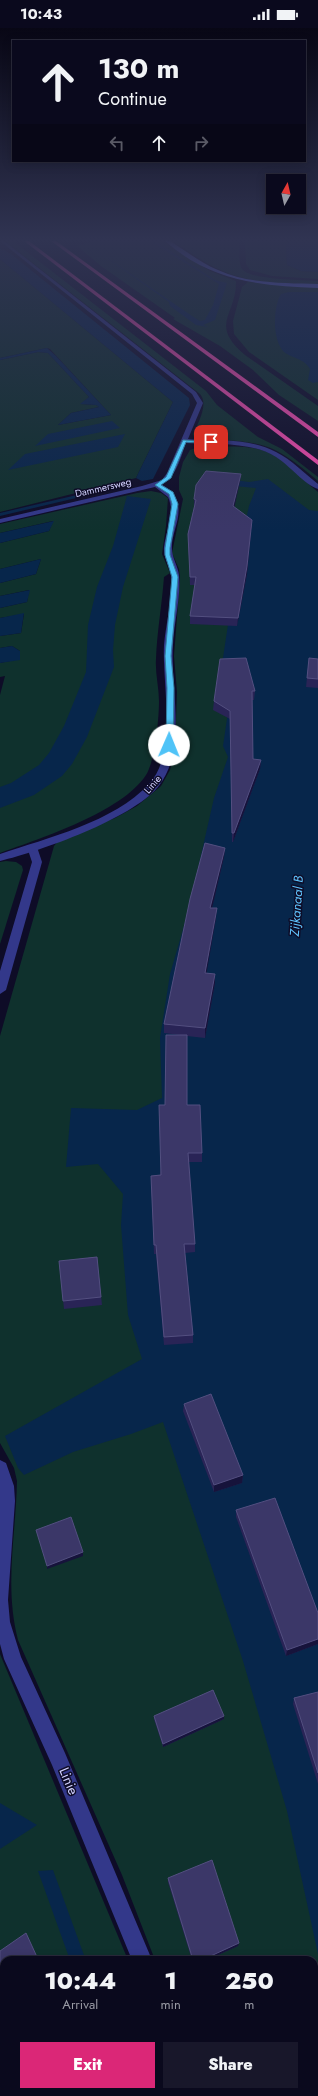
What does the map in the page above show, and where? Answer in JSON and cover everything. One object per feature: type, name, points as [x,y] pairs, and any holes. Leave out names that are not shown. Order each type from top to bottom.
[{"type":"highway","points":[[153,338],[318,463]]},
{"type":"highway","points":[[185,338],[318,435]]},
{"type":"street","points":[[123,338],[198,397],[200,404],[168,478],[158,485]]},
{"type":"street","points":[[185,441],[236,444],[269,451],[285,461],[318,487]]},
{"type":"street","name":"Dammersweg","points":[[0,521],[158,485]]},
{"type":"street","name":"Linie","points":[[0,858],[100,821],[122,810],[148,790],[162,772],[167,758],[169,745],[170,688],[168,656],[175,577],[168,555],[168,548],[175,504],[172,493],[158,485]]},
{"type":"street","points":[[0,990],[37,862],[32,847]]},
{"type":"street","points":[[0,1468],[6,1486],[7,1501],[0,1598]]},
{"type":"street","name":"Linie","points":[[0,1602],[2,1622],[13,1659],[59,1758],[140,1956]]},
{"type":"green space","points":[[0,338],[95,338],[173,402],[136,478],[0,512],[0,360],[38,352],[48,353],[89,397],[81,404],[96,405],[99,407],[71,413],[58,425],[111,415],[50,349],[47,348],[0,358]]},
{"type":"green space","points":[[128,338],[137,338],[206,391],[217,405],[258,437],[282,449],[318,477],[318,481],[287,457],[266,446],[248,442],[199,439],[194,437],[193,434],[202,414],[203,408],[200,394]]},
{"type":"green space","points":[[205,338],[230,338],[245,355],[318,406],[318,421],[279,395],[253,370],[220,346]]},
{"type":"green space","points":[[237,338],[318,338],[318,400],[249,352]]},
{"type":"green space","points":[[199,447],[247,447],[267,452],[281,460],[318,492],[318,1956],[153,1956],[122,1875],[18,1640],[12,1600],[11,1580],[17,1481],[14,1468],[0,1443],[0,1036],[54,846],[58,841],[115,818],[137,806],[161,786],[170,770],[175,750],[177,692],[174,656],[180,578],[179,569],[172,553],[183,499],[179,490],[179,477],[183,462],[190,450]]},
{"type":"green space","points":[[151,491],[161,493],[168,498],[162,554],[170,573],[164,577],[158,628],[156,664],[159,709],[156,740],[149,769],[135,788],[119,801],[100,812],[37,840],[0,853],[0,695],[5,676],[0,677],[0,663],[20,659],[20,651],[12,646],[0,648],[0,636],[21,633],[24,614],[0,618],[0,608],[27,602],[29,590],[0,596],[0,583],[36,574],[41,559],[0,569],[0,543],[49,531],[53,521],[0,533],[0,524]]},
{"type":"green space","points":[[0,862],[16,862],[22,866],[23,870],[0,944]]},
{"type":"green space","points":[[0,1654],[126,1956],[0,1956]]},
{"type":"water","points":[[95,338],[114,338],[189,398],[190,405],[153,479],[142,481],[136,478],[173,402]]},
{"type":"water","points":[[277,338],[318,338],[318,382],[313,383],[308,380],[310,369],[308,365],[284,352]]},
{"type":"water","points":[[47,348],[111,415],[58,425],[71,413],[99,407],[96,405],[80,404],[89,397],[48,353],[38,352],[0,360],[0,358]]},
{"type":"water","points":[[112,421],[120,428],[35,446],[48,434]]},
{"type":"water","points":[[125,434],[118,447],[8,470],[25,454]]},
{"type":"water","name":"Zijkanaal B","points":[[227,479],[249,482],[268,479],[309,510],[318,511],[318,1954],[287,1811],[243,1661],[163,1422],[131,1434],[73,1452],[24,1475],[18,1468],[5,1436],[142,1359],[128,1315],[121,1225],[123,1194],[98,1164],[66,1167],[71,1108],[137,1110],[162,1098],[160,1038],[170,974],[188,912],[214,798],[228,757],[223,746],[228,712],[218,691],[240,545],[249,506],[256,488],[212,484]]},
{"type":"water","points":[[111,487],[114,489],[0,516],[0,513]]},
{"type":"water","points":[[127,496],[151,499],[123,587],[115,625],[113,650],[114,667],[87,737],[72,764],[62,776],[34,795],[0,808],[0,787],[11,783],[39,765],[49,753],[64,726],[86,672],[88,625],[97,587],[113,546]]},
{"type":"water","points":[[54,521],[49,531],[0,543],[0,533]]},
{"type":"water","points":[[41,559],[36,574],[0,583],[0,569]]},
{"type":"water","points":[[30,590],[27,602],[0,608],[0,596]]},
{"type":"water","points":[[24,613],[21,633],[0,636],[0,618]]},
{"type":"water","points":[[12,646],[20,651],[20,660],[0,663],[0,648]]},
{"type":"water","points":[[0,1803],[37,1825],[0,1849]]},
{"type":"water","points":[[53,1870],[84,1956],[69,1956],[38,1871]]},
{"type":"building","points":[[206,471],[241,474],[233,506],[252,520],[247,566],[238,618],[190,616],[196,577],[190,577],[188,534],[196,500],[194,499],[196,485]]},
{"type":"building","points":[[246,658],[255,691],[252,691],[253,759],[261,760],[234,833],[232,833],[230,711],[214,701],[220,659]]},
{"type":"building","points":[[309,658],[318,659],[318,679],[307,678]]},
{"type":"building","points":[[205,843],[225,848],[210,908],[217,908],[205,973],[215,974],[205,1028],[164,1024],[190,899]]},
{"type":"building","points":[[166,1035],[187,1035],[187,1105],[200,1105],[202,1153],[188,1153],[195,1244],[184,1244],[193,1335],[164,1337],[156,1245],[154,1245],[151,1176],[161,1175],[159,1105],[165,1105]]},
{"type":"building","points":[[97,1257],[101,1297],[63,1301],[59,1261]]},
{"type":"building","points":[[211,1394],[243,1475],[214,1485],[184,1404]]},
{"type":"building","points":[[275,1498],[318,1613],[318,1639],[287,1650],[236,1510]]},
{"type":"building","points":[[71,1517],[83,1552],[47,1566],[36,1530]]},
{"type":"building","points":[[213,1690],[224,1716],[163,1744],[154,1716]]},
{"type":"building","points":[[318,1692],[318,1773],[294,1698]]},
{"type":"building","points":[[212,1860],[239,1943],[211,1956],[192,1956],[168,1878]]},
{"type":"building","points":[[26,1933],[37,1956],[0,1956],[0,1951]]},
{"type":"route","points":[[169,745],[170,688],[168,645],[175,577],[169,561],[168,548],[175,504],[172,493],[166,488],[158,485],[168,478],[185,441],[211,442]]}]
